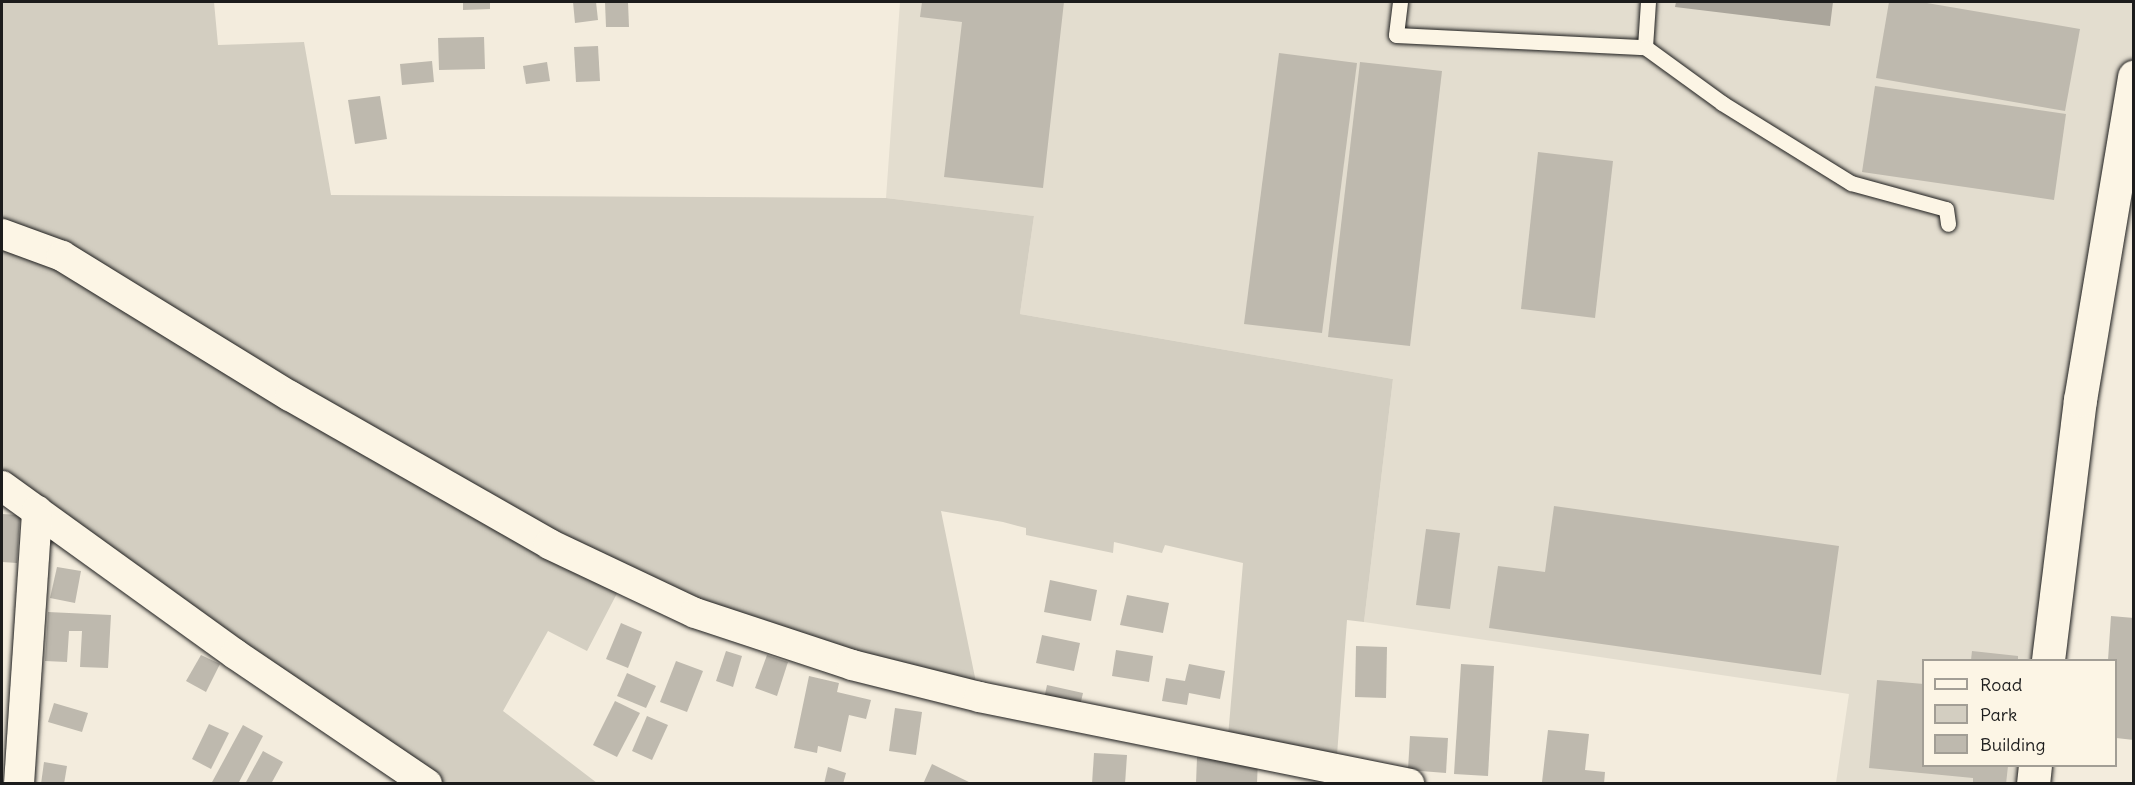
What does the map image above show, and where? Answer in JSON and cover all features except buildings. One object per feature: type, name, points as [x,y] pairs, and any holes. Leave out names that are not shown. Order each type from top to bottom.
[{"type":"main road","points":[[2048,659],[2080,400],[2133,76]]},
{"type":"main road","points":[[2033,783],[2035,767]]},
{"type":"street","points":[[2,234],[62,256],[290,396],[549,544],[695,613],[852,665],[995,701],[1409,783]]},
{"type":"street","points":[[2,486],[235,654],[427,783]]},
{"type":"street","points":[[18,783],[37,511]]},
{"type":"lane","points":[[1400,2],[1396,35],[1645,47],[1722,103],[1851,183],[1946,209],[1948,224]]},
{"type":"lane","points":[[1645,47],[1648,2]]},
{"type":"shaded area","points":[[900,2],[2133,2],[2133,129],[2054,659],[1922,659],[1922,767],[2040,767],[2037,783],[1836,783],[1849,694],[1364,622],[1393,379],[1020,314],[1034,216],[886,198]]},
{"type":"shaded area","points":[[1676,2],[1833,2],[1830,26],[1675,7]]},
{"type":"green space","points":[[2,2],[214,2],[218,45],[304,42],[331,195],[886,198],[1034,216],[1020,314],[1393,379],[1364,622],[1347,620],[1336,769],[1227,748],[1243,563],[1165,545],[1162,553],[1114,542],[1113,553],[1026,535],[1026,528],[1003,522],[941,511],[979,697],[624,580],[587,651],[548,631],[503,711],[597,783],[427,783],[2,486]]}]
